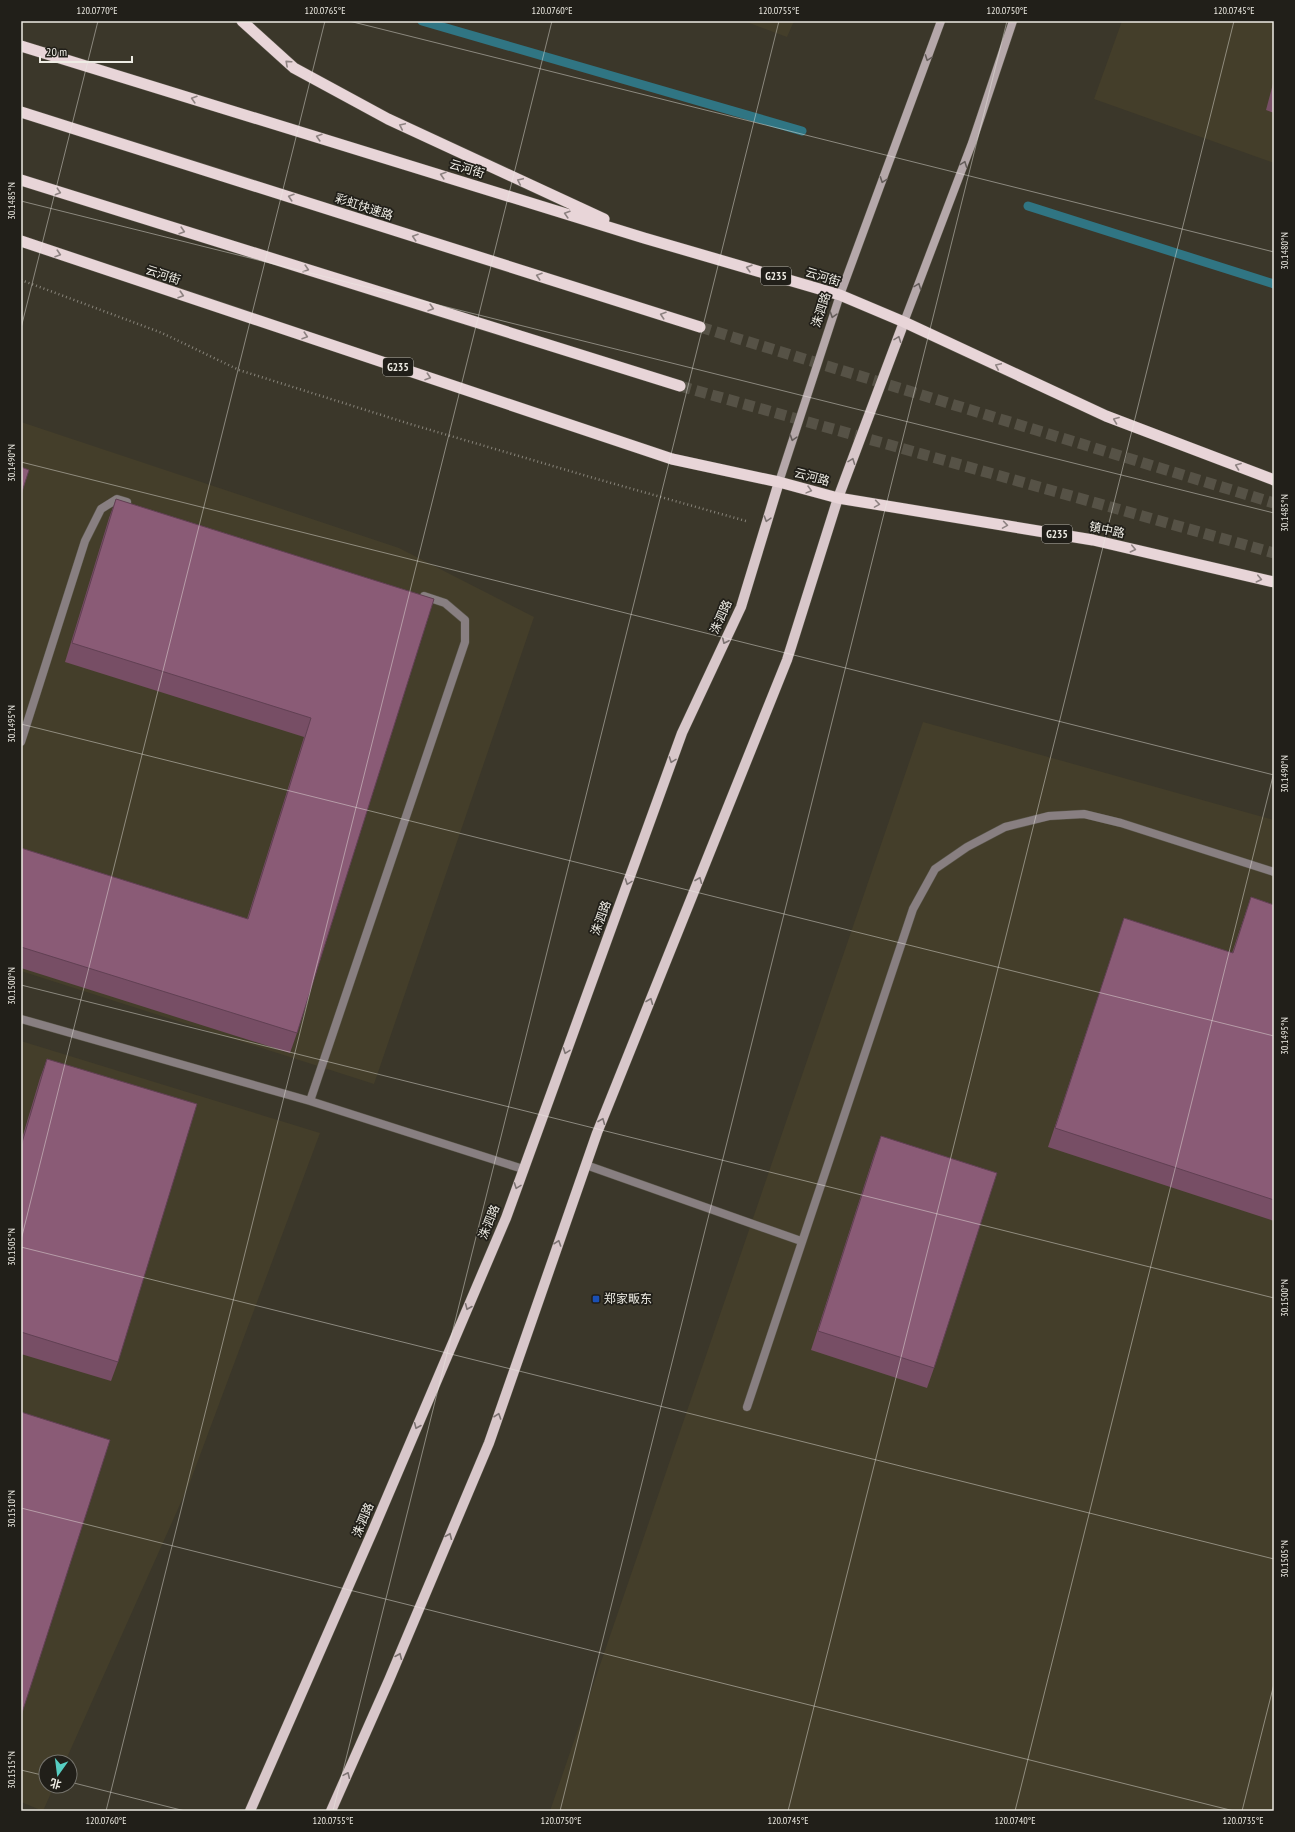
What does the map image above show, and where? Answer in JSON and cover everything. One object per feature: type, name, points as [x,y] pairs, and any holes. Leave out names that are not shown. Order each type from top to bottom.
[{"type":"highway","points":[[242,21],[294,68],[388,120],[644,238]]},
{"type":"highway","name":"云河街","points":[[21,46],[644,238],[840,295],[904,322]]},
{"type":"highway","name":"彩虹快速路","points":[[21,112],[700,327]]},
{"type":"highway","points":[[21,180],[680,386]]},
{"type":"highway","name":"云河街","points":[[21,241],[672,459],[779,482]]},
{"type":"highway","name":"G235","points":[[904,322],[1106,416],[1274,480]]},
{"type":"highway","name":"云河路","points":[[779,482],[838,498]]},
{"type":"highway","name":"镇中路","points":[[838,498],[1093,540],[1274,582]]},
{"type":"main road","name":"洙泗路","points":[[250,1811],[374,1528],[506,1218],[682,733],[741,607],[765,526],[840,295],[941,21]]},
{"type":"main road","points":[[331,1811],[389,1680],[489,1443],[597,1133],[786,660],[838,498],[972,143],[1013,21]]},
{"type":"lane","points":[[21,742],[85,541],[101,509],[116,499],[132,504]]},
{"type":"lane","points":[[310,1101],[465,642],[465,620],[445,603],[415,593]]},
{"type":"lane","points":[[747,1407],[801,1241],[913,909],[935,869],[967,847],[1005,827],[1049,816],[1084,814],[1120,823],[1274,872]]},
{"type":"lane","points":[[21,1019],[310,1101],[523,1169]]},
{"type":"lane","points":[[586,1165],[801,1241]]},
{"type":"path","points":[[21,280],[162,333],[239,370],[417,426],[590,477],[765,526]]},
{"type":"shaded area","points":[[744,21],[794,21],[787,37]]},
{"type":"shaded area","points":[[1122,21],[1274,21],[1274,163],[1094,99]]},
{"type":"shaded area","points":[[21,422],[399,548],[534,617],[374,1084],[21,971]]},
{"type":"shaded area","points":[[923,722],[1274,820],[1274,1811],[550,1811]]},
{"type":"shaded area","points":[[21,1041],[320,1133],[190,1482],[69,1754],[38,1754],[38,1794],[50,1794],[43,1811],[21,1802]]},
{"type":"building","points":[[21,467],[29,470],[21,495]]},
{"type":"building","points":[[116,499],[434,599],[297,1033],[21,947],[21,848],[248,919],[311,718],[72,643]]},
{"type":"building","points":[[1251,897],[1274,905],[1274,1200],[1055,1128],[1124,918],[1233,953]]},
{"type":"building","points":[[47,1059],[197,1104],[118,1362],[21,1332],[21,1146]]},
{"type":"building","points":[[881,1136],[997,1173],[934,1368],[818,1331]]},
{"type":"building","points":[[21,1412],[110,1440],[21,1716]]},
{"type":"waterway","points":[[422,21],[802,131]]},
{"type":"waterway","points":[[1028,206],[1274,284]]},
{"type":"tunnel","points":[[700,327],[1274,503]]},
{"type":"tunnel","points":[[680,386],[1274,553]]},
{"type":"place","name":"郑家畈东","points":[[596,1299]]}]
